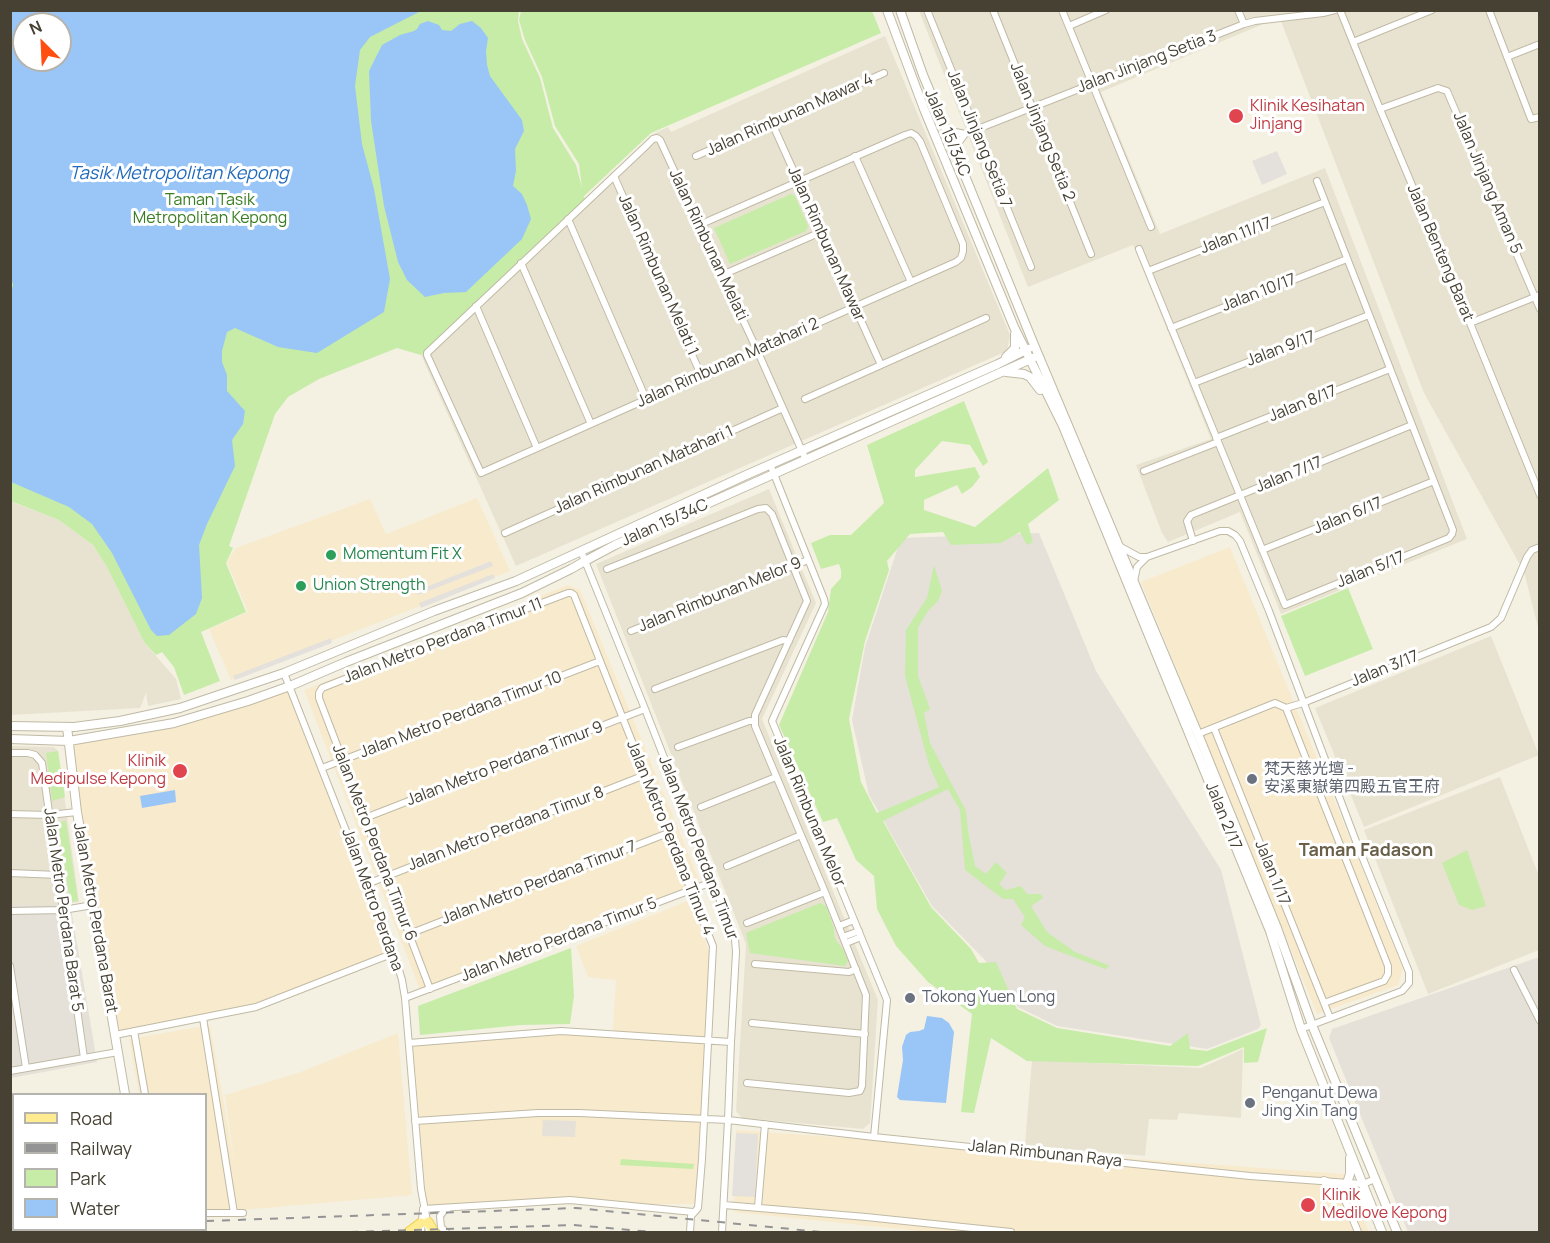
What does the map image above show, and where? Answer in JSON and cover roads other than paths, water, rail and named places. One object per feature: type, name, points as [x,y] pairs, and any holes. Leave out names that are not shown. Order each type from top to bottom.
[{"type":"main road","points":[[409,1233],[423,1226],[434,1233]]},
{"type":"street","name":"Jalan 15/34C","points":[[887,10],[924,109],[1025,350]]},
{"type":"street","name":"Jalan 15/34C","points":[[67,727],[120,721],[180,708],[284,673],[516,581],[1034,346],[922,75],[900,10]]},
{"type":"street","name":"Jalan Jinjang Setia 7","points":[[927,10],[1031,267]]},
{"type":"street","name":"Jalan Jinjang Setia 2","points":[[993,10],[1091,254]]},
{"type":"street","points":[[1062,10],[1151,227]]},
{"type":"street","points":[[1069,26],[1106,10]]},
{"type":"street","points":[[1238,10],[1244,24]]},
{"type":"street","name":"Jalan Jinjang Setia 3","points":[[965,134],[1244,24],[1335,10]]},
{"type":"street","name":"Jalan Benteng Barat","points":[[1340,10],[1539,495]]},
{"type":"street","points":[[1353,42],[1432,10]]},
{"type":"street","points":[[1489,10],[1531,119],[1539,117]]},
{"type":"street","points":[[1507,57],[1539,44]]},
{"type":"street","name":"Jalan Rimbunan Mawar 4","points":[[696,156],[884,73]]},
{"type":"street","name":"Jalan Jinjang Aman 5","points":[[1380,109],[1438,88],[1447,91],[1537,296],[1539,309]]},
{"type":"street","name":"Jalan Rimbunan Mawar","points":[[772,123],[881,365]]},
{"type":"street","points":[[946,130],[965,134],[954,149]]},
{"type":"street","name":"Jalan Rimbunan Matahari 2","points":[[476,306],[427,355],[481,473],[961,258],[963,244],[916,136],[911,133],[855,156]]},
{"type":"street","name":"Jalan Rimbunan Melati","points":[[614,176],[653,139],[660,140],[806,460]]},
{"type":"street","points":[[699,225],[855,156],[911,282]]},
{"type":"street","points":[[537,448],[476,306],[614,176]]},
{"type":"street","name":"Jalan Rimbunan Melati 1","points":[[614,176],[701,375]]},
{"type":"street","points":[[1317,181],[1434,481]]},
{"type":"street","name":"Jalan 11/17","points":[[1148,271],[1325,202]]},
{"type":"street","points":[[568,219],[646,399]]},
{"type":"street","points":[[722,275],[821,232]]},
{"type":"street","points":[[1139,249],[1262,550]]},
{"type":"street","name":"Jalan 10/17","points":[[1171,328],[1347,259]]},
{"type":"street","points":[[522,263],[591,424]]},
{"type":"street","points":[[1470,323],[1537,296]]},
{"type":"street","name":"Jalan 9/17","points":[[1194,383],[1369,315]]},
{"type":"street","points":[[806,399],[986,318]]},
{"type":"street","points":[[998,364],[1015,348],[1014,327]]},
{"type":"street","name":"Jalan 2/17","points":[[1034,346],[1198,734],[1277,928],[1312,1025],[1397,1233]]},
{"type":"street","name":"Jalan 2/17","points":[[1025,350],[1063,426],[1270,931],[1301,1029],[1382,1233]]},
{"type":"street","name":"Jalan 15/34C","points":[[69,741],[174,723],[290,686],[356,657],[522,593],[615,545],[1039,356]]},
{"type":"street","name":"Jalan 8/17","points":[[1144,471],[1390,369]]},
{"type":"street","points":[[1001,372],[1024,374],[1030,377],[1050,401]]},
{"type":"street","name":"Jalan Rimbunan Matahari 1","points":[[505,533],[783,408]]},
{"type":"street","name":"Jalan 7/17","points":[[1193,540],[1187,521],[1191,515],[1412,425]]},
{"type":"street","name":"Jalan Rimbunan Melor","points":[[770,464],[825,604],[772,722],[887,1000],[874,1137]]},
{"type":"street","name":"Jalan 5/17","points":[[1262,550],[1285,605],[1449,538],[1453,531],[1434,481]]},
{"type":"street","name":"Jalan 6/17","points":[[1262,550],[1434,481]]},
{"type":"street","points":[[606,569],[758,509],[766,508],[772,514],[807,601],[755,715],[754,726],[866,995],[862,1086],[860,1091],[849,1093],[747,1083]]},
{"type":"street","points":[[1119,546],[1139,557],[1147,557],[1220,531],[1228,531],[1240,541],[1409,972],[1409,983],[1402,991],[1301,1029]]},
{"type":"street","name":"Jalan 3/17","points":[[1198,734],[1275,703],[1286,708],[1303,703],[1491,627],[1501,618],[1527,557],[1532,550],[1539,547]]},
{"type":"street","name":"Jalan Metro Perdana Timur","points":[[581,551],[735,939],[722,1232]]},
{"type":"street","points":[[1134,581],[1137,567],[1147,557]]},
{"type":"street","name":"Jalan Rimbunan Melor 9","points":[[632,631],[808,560]]},
{"type":"street","name":"Jalan Metro Perdana Timur 11","points":[[319,698],[322,688],[568,593],[574,595]]},
{"type":"street","name":"Jalan Metro Perdana Timur 4","points":[[574,595],[711,940],[713,951],[698,1208],[691,1216],[690,1233]]},
{"type":"street","points":[[655,689],[783,640],[789,641]]},
{"type":"street","name":"Jalan Metro Perdana Timur 10","points":[[322,768],[600,662]]},
{"type":"street","name":"Jalan Metro Perdana","points":[[284,673],[394,953],[402,980],[423,1226],[429,1233]]},
{"type":"street","name":"Jalan Metro Perdana Timur 6","points":[[319,698],[430,989]]},
{"type":"street","points":[[1286,708],[1388,966],[1388,974],[1384,981],[1324,1003]]},
{"type":"street","name":"Jalan Metro Perdana Timur 9","points":[[365,818],[645,709]]},
{"type":"street","points":[[678,747],[749,720],[754,721]]},
{"type":"street","points":[[10,726],[67,727]]},
{"type":"street","name":"Jalan Metro Perdana Barat","points":[[67,727],[77,812],[125,1093]]},
{"type":"street","name":"Jalan 1/17","points":[[1214,728],[1330,1018]]},
{"type":"street","points":[[10,739],[69,741]]},
{"type":"street","name":"Jalan Metro Perdana Barat 5","points":[[10,753],[35,755],[42,763],[84,1058]]},
{"type":"street","name":"Jalan Metro Perdana Timur 8","points":[[367,884],[645,775]]},
{"type":"street","points":[[701,807],[776,777]]},
{"type":"street","points":[[10,814],[49,815],[77,812]]},
{"type":"street","name":"Jalan Metro Perdana Timur 7","points":[[409,934],[668,833]]},
{"type":"street","points":[[726,866],[801,835]]},
{"type":"street","points":[[10,873],[58,875]]},
{"type":"street","name":"Jalan Metro Perdana Timur 5","points":[[405,998],[712,882]]},
{"type":"street","points":[[747,923],[825,892]]},
{"type":"street","points":[[10,911],[63,910],[93,905]]},
{"type":"street","points":[[839,926],[854,920]]},
{"type":"street","points":[[844,940],[860,934]]},
{"type":"street","points":[[115,1035],[256,1007],[394,953]]},
{"type":"street","points":[[755,964],[849,972],[856,969]]},
{"type":"street","points":[[10,966],[26,1068]]},
{"type":"street","points":[[1514,970],[1539,1021]]},
{"type":"street","points":[[203,1018],[234,1213]]},
{"type":"street","points":[[752,1023],[865,1034]]},
{"type":"street","points":[[134,1031],[145,1093]]},
{"type":"street","points":[[408,1043],[561,1031],[731,1042]]},
{"type":"street","points":[[10,1071],[118,1052]]},
{"type":"street","name":"Jalan Rimbunan Raya","points":[[415,1121],[558,1113],[728,1120],[1154,1166],[1324,1181]]},
{"type":"street","points":[[758,1207],[765,1124]]},
{"type":"street","points":[[1349,1150],[1350,1174],[1343,1185],[1358,1233]]},
{"type":"street","points":[[1343,1185],[1363,1184],[1375,1179]]},
{"type":"street","points":[[1324,1181],[1357,1191],[1363,1197],[1368,1210],[1374,1215]]},
{"type":"street","points":[[423,1209],[570,1200],[693,1212]]},
{"type":"street","points":[[724,1205],[866,1217],[1011,1233]]},
{"type":"street","points":[[446,1233],[441,1227],[440,1216],[444,1211],[454,1207]]},
{"type":"street","points":[[207,1213],[243,1213]]},
{"type":"water","name":"Tasik Metropolitan Kepong","points":[[11,10],[421,11],[370,37],[360,50],[355,86],[362,144],[374,189],[390,279],[384,312],[317,353],[278,347],[235,328],[227,332],[222,351],[222,362],[227,375],[227,391],[245,411],[243,424],[232,440],[235,466],[199,545],[202,598],[196,614],[169,635],[157,636],[151,630],[112,553],[92,524],[69,507],[11,482],[10,289],[13,283],[10,281]]},
{"type":"water","points":[[428,21],[439,25],[442,30],[451,31],[460,24],[472,21],[488,38],[486,51],[490,76],[522,120],[524,131],[515,149],[516,171],[513,186],[522,194],[531,219],[522,239],[466,292],[425,297],[407,280],[398,262],[384,206],[371,121],[369,71],[382,45],[400,35],[414,31],[420,24]]},
{"type":"water","points":[[175,790],[176,802],[142,808],[140,796]]},
{"type":"water","points":[[927,1016],[942,1018],[949,1023],[954,1032],[946,1103],[900,1100],[897,1097],[903,1060],[902,1047],[906,1035],[924,1029]]},
{"type":"railway","points":[[207,1221],[576,1208],[821,1232]]},
{"type":"railway","points":[[350,1232],[574,1225],[653,1232]]},
{"type":"railway","points":[[111,1232],[116,1231]]},
{"type":"place","name":"Klinik Kesihatan Jinjang","points":[[1236,116]]},
{"type":"place","name":"Momentum Fit X","points":[[331,555]]},
{"type":"place","name":"Union Strength","points":[[301,586]]},
{"type":"place","name":"Klinik Medipulse Kepong","points":[[180,771]]},
{"type":"place","name":"梵天慈光壇 - 安溪東嶽第四殿五官王府","points":[[1252,779]]},
{"type":"place","name":"Tokong Yuen Long","points":[[910,998]]},
{"type":"place","name":"Penganut Dewa Jing Xin Tang","points":[[1250,1103]]},
{"type":"place","name":"Klinik Medilove Kepong","points":[[1308,1205]]},
{"type":"district","name":"Taman Fadason","points":[[1366,851]]},
{"type":"park label","name":"Taman Tasik Metropolitan Kepong","points":[[210,210]]}]
